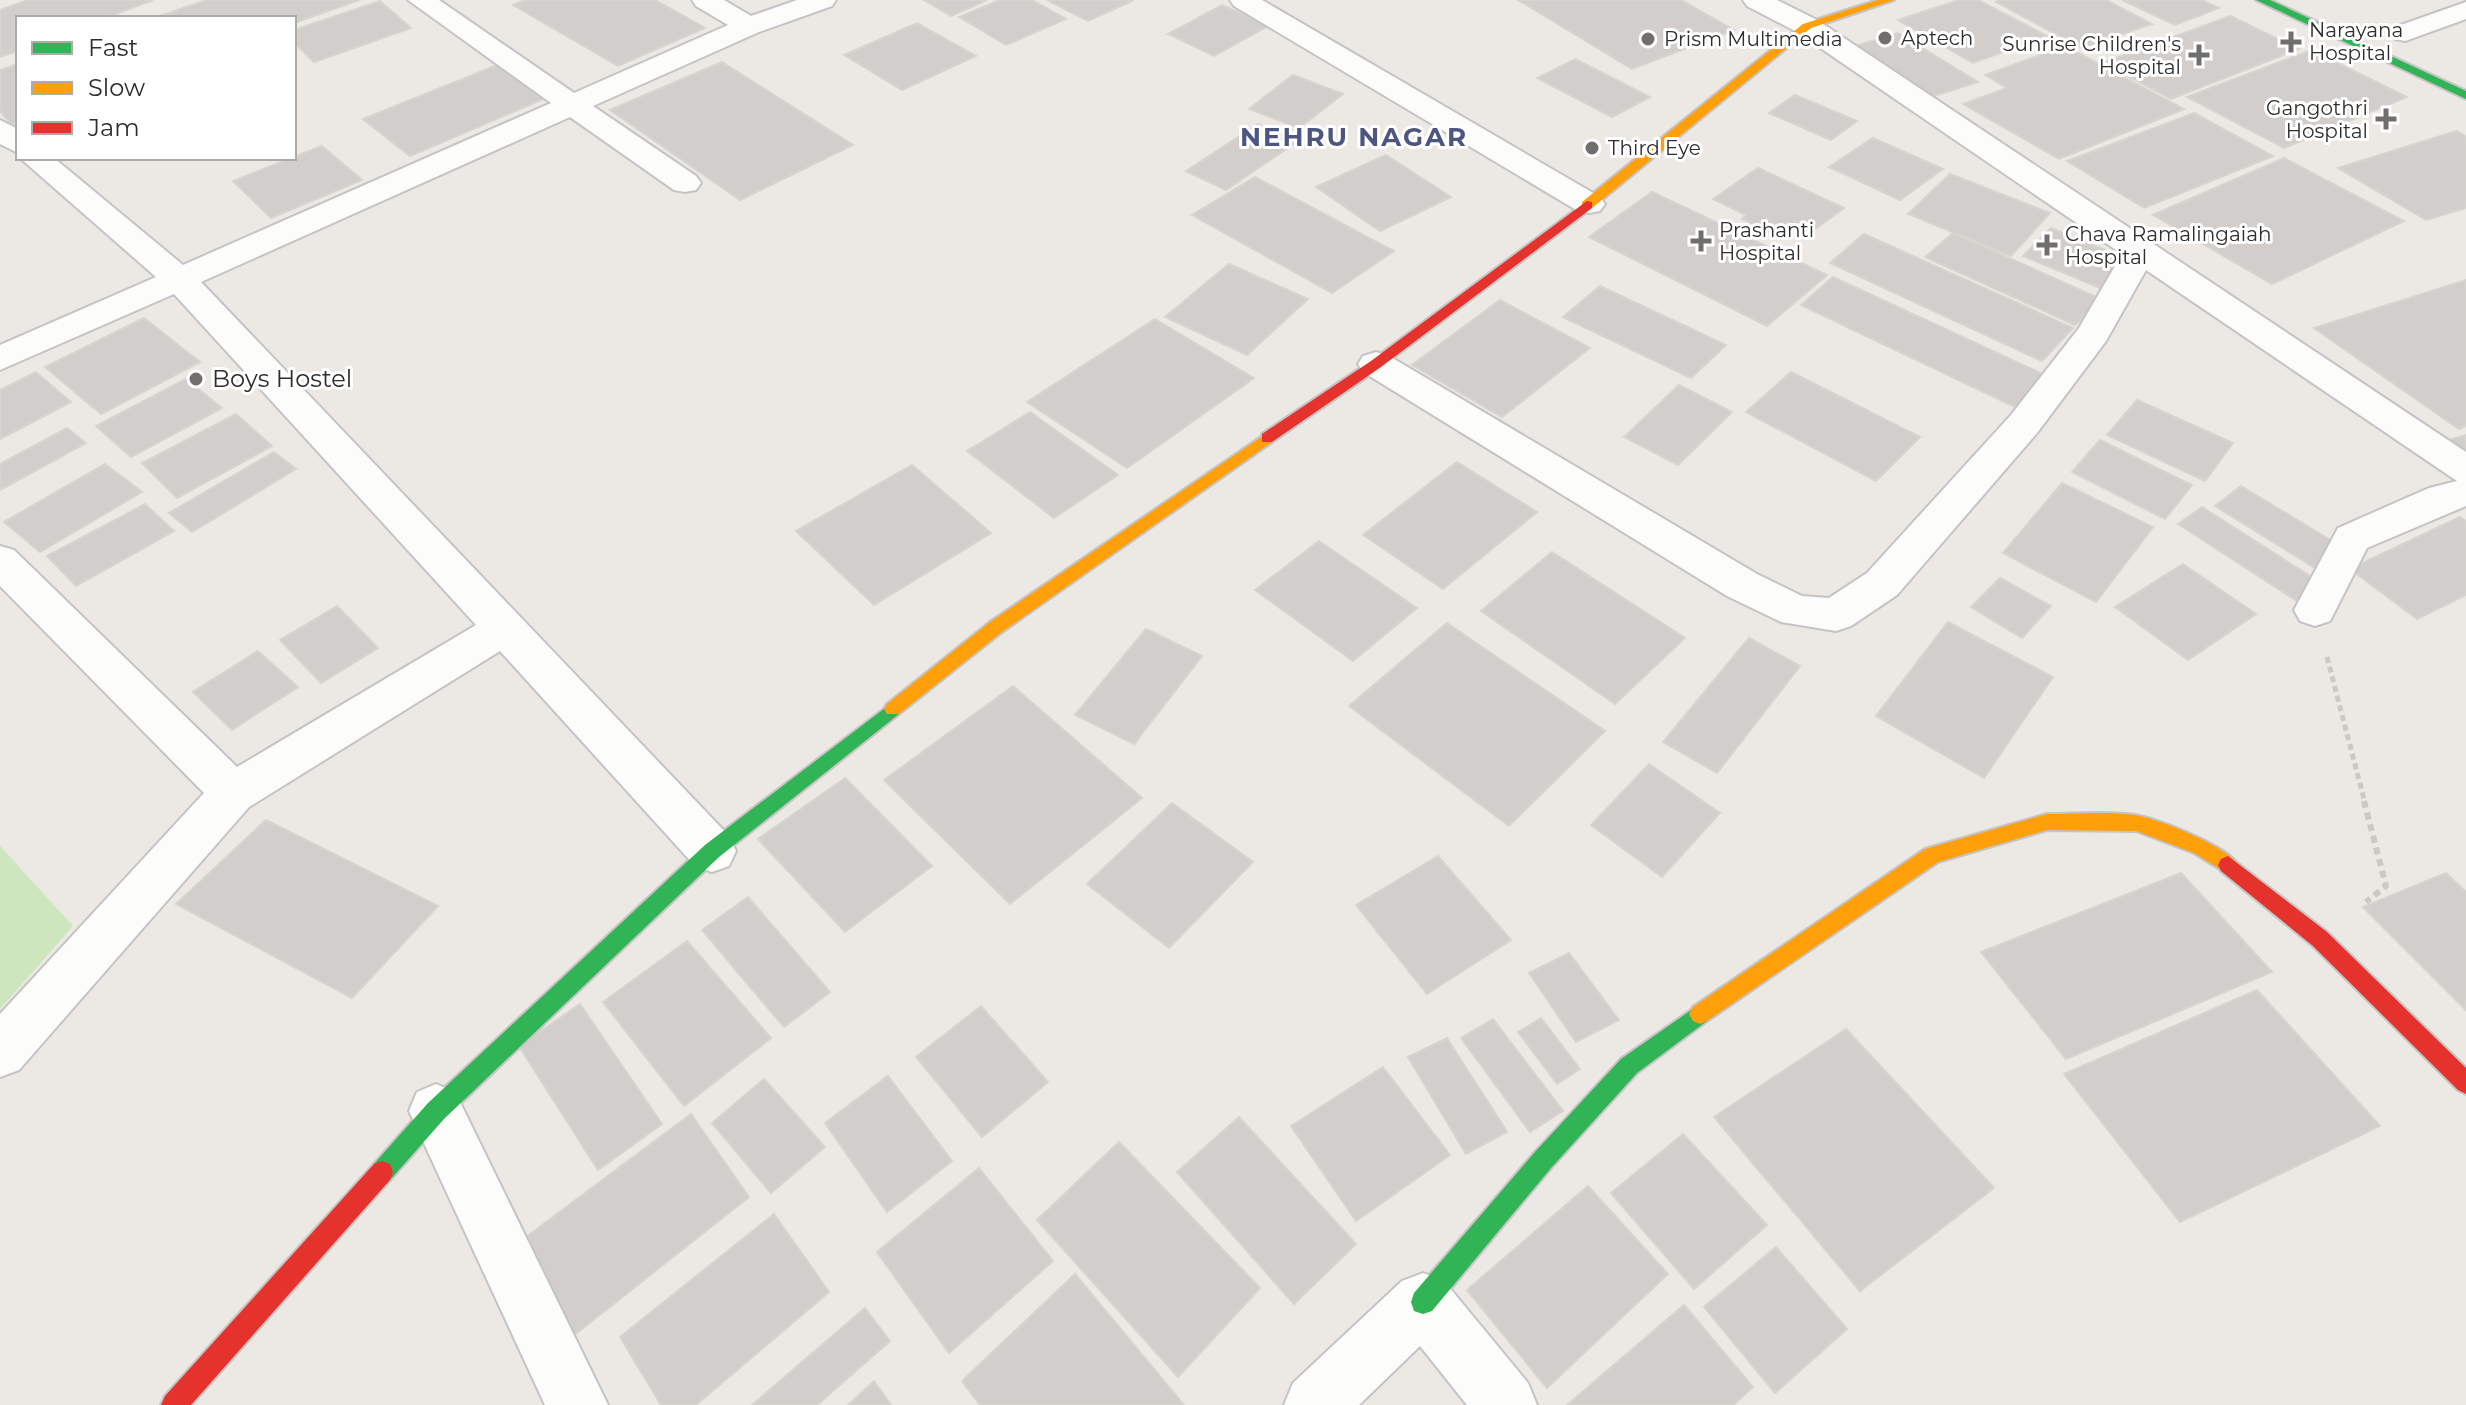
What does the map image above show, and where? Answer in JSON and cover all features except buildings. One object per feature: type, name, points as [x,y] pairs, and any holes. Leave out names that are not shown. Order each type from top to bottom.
[{"type":"street","points":[[421,0],[685,183]]},
{"type":"street","points":[[705,0],[749,26]]},
{"type":"street","points":[[0,359],[749,26],[823,0]]},
{"type":"street","points":[[1243,0],[1589,204]]},
{"type":"street","points":[[1756,0],[1807,26],[2466,470]]},
{"type":"street","points":[[174,1405],[436,1111],[712,851],[996,627],[1376,364],[1589,204],[1807,26],[1889,0]]},
{"type":"street","points":[[2261,0],[2466,95]]},
{"type":"street","points":[[2409,35],[2466,10]]},
{"type":"street","points":[[0,129],[16,142]]},
{"type":"street","points":[[37,160],[178,278],[712,851]]},
{"type":"street","points":[[1376,364],[1742,585],[1796,611],[1836,615],[1882,584],[2024,424],[2094,333],[2140,251]]},
{"type":"street","points":[[2315,610],[2352,538],[2443,498],[2466,492]]},
{"type":"street","points":[[1,564],[233,793]]},
{"type":"street","points":[[0,1052],[233,793],[503,629]]},
{"type":"street","points":[[1315,1405],[1423,1302],[1543,1160],[1629,1066],[1759,971],[1932,855],[2047,822],[2136,823],[2201,847],[2242,874],[2320,939],[2466,1083]]},
{"type":"street","points":[[436,1111],[577,1405]]},
{"type":"street","points":[[1423,1302],[1506,1405]]},
{"type":"path","points":[[2315,610],[2386,886],[2320,939]]},
{"type":"green space","points":[[0,846],[73,926],[0,1009]]},
{"type":"traffic: fast","points":[[2261,0],[2466,95]]},
{"type":"traffic: fast","points":[[382,1172],[436,1111],[712,851],[893,709]]},
{"type":"traffic: fast","points":[[1423,1302],[1543,1160],[1629,1066],[1700,1014]]},
{"type":"traffic: slow","points":[[1587,205],[1807,26],[1889,0]]},
{"type":"traffic: slow","points":[[893,709],[996,627],[1267,438]]},
{"type":"traffic: slow","points":[[1700,1014],[1932,855],[2047,822],[2136,823],[2201,847],[2228,865]]},
{"type":"traffic: jam","points":[[1267,438],[1376,364],[1587,205]]},
{"type":"traffic: jam","points":[[2228,865],[2320,939],[2466,1083]]},
{"type":"traffic: jam","points":[[174,1405],[382,1172]]},
{"type":"place","name":"Aptech","points":[[1885,38]]},
{"type":"place","name":"Prism Multimedia","points":[[1648,39]]},
{"type":"place","name":"Narayana Hospital","points":[[2291,42]]},
{"type":"place","name":"Sunrise Children's Hospital","points":[[2199,55]]},
{"type":"place","name":"Gangothri Hospital","points":[[2386,119]]},
{"type":"place","name":"Third Eye","points":[[1592,148]]},
{"type":"place","name":"Prashanti Hospital","points":[[1701,241]]},
{"type":"place","name":"Chava Ramalingaiah Hospital","points":[[2047,245]]},
{"type":"place","name":"Boys Hostel","points":[[196,379]]},
{"type":"district","name":"NEHRU NAGAR","points":[[1354,137]]}]
